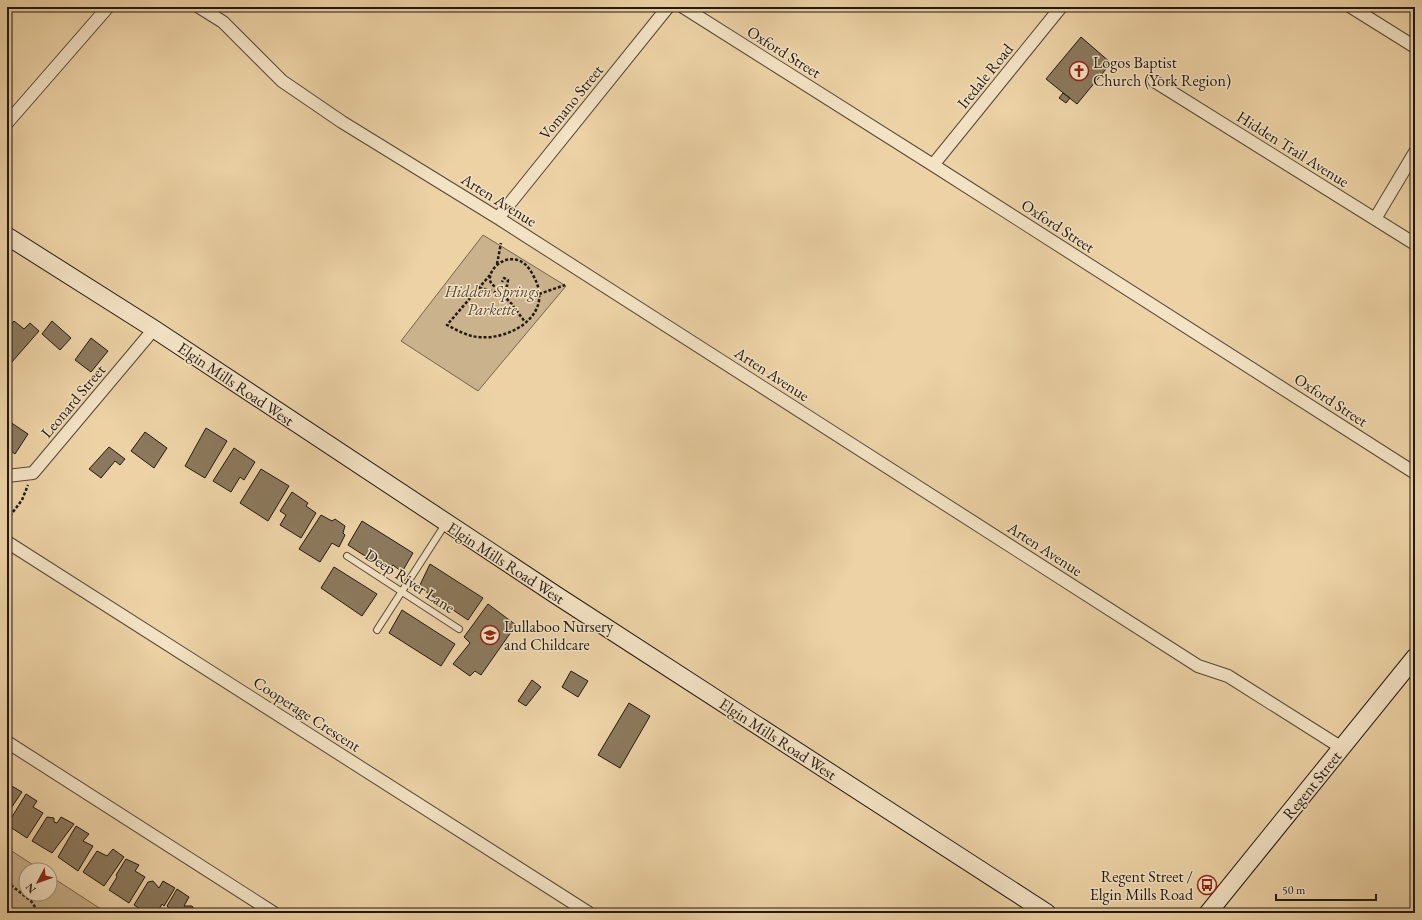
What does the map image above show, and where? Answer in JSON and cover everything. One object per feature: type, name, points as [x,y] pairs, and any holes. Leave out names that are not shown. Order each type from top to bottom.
[{"type":"main road","name":"Elgin Mills Road West","points":[[7,236],[154,329],[446,523],[1047,913]]},
{"type":"main road","name":"Regent Street","points":[[1208,913],[1415,657]]},
{"type":"street","points":[[7,123],[108,7]]},
{"type":"street","name":"Arten Avenue","points":[[199,7],[223,22],[244,41],[282,81],[342,122],[498,218],[1198,666],[1228,676],[1342,748]]},
{"type":"street","name":"Vomano Street","points":[[498,218],[668,7]]},
{"type":"street","name":"Oxford Street","points":[[683,7],[1415,473]]},
{"type":"street","points":[[1351,7],[1415,47]]},
{"type":"street","name":"Iredale Road","points":[[933,165],[1055,9]]},
{"type":"street","name":"Hidden Trail Avenue","points":[[1154,81],[1415,244]]},
{"type":"street","points":[[1375,219],[1415,152]]},
{"type":"street","name":"Leonard Street","points":[[33,473],[154,329]]},
{"type":"street","points":[[7,476],[33,473]]},
{"type":"street","name":"Cooperage Crescent","points":[[7,542],[589,913]]},
{"type":"street","points":[[7,742],[274,913]]},
{"type":"lane","points":[[377,630],[446,523]]},
{"type":"lane","name":"Deep River Lane","points":[[347,556],[459,629]]},
{"type":"path","points":[[496,265],[511,259],[522,263],[531,271],[539,286],[539,302],[531,317],[505,334],[489,338],[472,337],[447,325],[490,275],[496,265],[501,243]]},
{"type":"path","points":[[490,275],[492,284],[498,288],[503,289],[507,286],[508,280],[504,278],[502,282]]},
{"type":"path","points":[[539,294],[564,285]]},
{"type":"path","points":[[479,288],[494,290],[503,294],[525,322]]},
{"type":"path","points":[[7,520],[22,500],[33,473]]},
{"type":"path","points":[[7,882],[31,901],[39,913]]},
{"type":"green space","name":"Hidden Springs Parkette","points":[[483,235],[566,286],[478,391],[401,341]]},
{"type":"green space","points":[[7,848],[29,862],[18,862],[18,902],[58,902],[58,881],[107,913],[7,913]]},
{"type":"building","name":"Logos Baptist Church (York Region)","points":[[1081,37],[1111,63],[1077,104],[1046,79]]},
{"type":"building","points":[[1063,93],[1070,98],[1066,103],[1059,98]]},
{"type":"building","points":[[14,321],[24,329],[30,323],[39,331],[11,363],[7,360],[7,330]]},
{"type":"building","points":[[52,321],[71,338],[60,350],[42,334]]},
{"type":"building","points":[[91,338],[108,351],[91,372],[75,360]]},
{"type":"building","points":[[7,420],[28,434],[15,454],[7,448]]},
{"type":"building","points":[[206,428],[227,441],[205,478],[185,466]]},
{"type":"building","points":[[145,432],[167,448],[154,468],[131,451]]},
{"type":"building","points":[[109,447],[125,459],[120,465],[115,461],[101,478],[89,469]]},
{"type":"building","points":[[234,448],[255,462],[244,480],[240,477],[231,492],[213,481]]},
{"type":"building","points":[[261,469],[289,486],[268,521],[240,503]]},
{"type":"building","points":[[292,492],[308,503],[306,506],[316,513],[301,538],[280,525],[286,515],[280,511]]},
{"type":"building","points":[[321,515],[332,521],[335,519],[345,526],[343,533],[345,535],[339,547],[332,543],[320,562],[299,549]]},
{"type":"building","points":[[362,521],[413,553],[402,572],[393,565],[388,571],[348,545]]},
{"type":"building","points":[[430,564],[483,598],[468,620],[419,587]]},
{"type":"building","points":[[334,567],[377,594],[362,616],[321,588]]},
{"type":"building","points":[[488,604],[516,625],[481,675],[475,671],[470,676],[453,664],[470,643],[464,637]]},
{"type":"building","points":[[402,610],[455,644],[441,666],[389,633]]},
{"type":"building","points":[[571,671],[588,681],[578,697],[562,687]]},
{"type":"building","points":[[532,680],[541,687],[526,706],[518,701]]},
{"type":"building","points":[[629,703],[650,716],[620,768],[598,755]]},
{"type":"building","points":[[10,785],[22,792],[7,814],[7,790]]},
{"type":"building","points":[[26,794],[37,801],[33,807],[43,813],[27,838],[7,825]]},
{"type":"building","points":[[47,817],[54,818],[54,822],[57,823],[61,817],[74,824],[52,853],[32,841]]},
{"type":"building","points":[[76,826],[89,834],[83,841],[93,846],[78,871],[58,857]]},
{"type":"building","points":[[113,849],[124,857],[104,886],[83,872],[97,851],[107,856]]},
{"type":"building","points":[[126,859],[139,865],[135,871],[145,877],[129,903],[109,890]]},
{"type":"building","points":[[153,881],[159,888],[163,881],[175,888],[164,906],[162,904],[157,913],[146,913],[134,905],[148,882]]},
{"type":"building","points":[[177,889],[189,897],[184,906],[192,906],[194,913],[165,913],[169,908],[167,906]]},
{"type":"place","name":"Logos Baptist Church (York Region)","points":[[1079,71]]},
{"type":"place","name":"Lullaboo Nursery and Childcare","points":[[490,635]]},
{"type":"place","name":"Regent Street / Elgin Mills Road","points":[[1207,885]]}]
